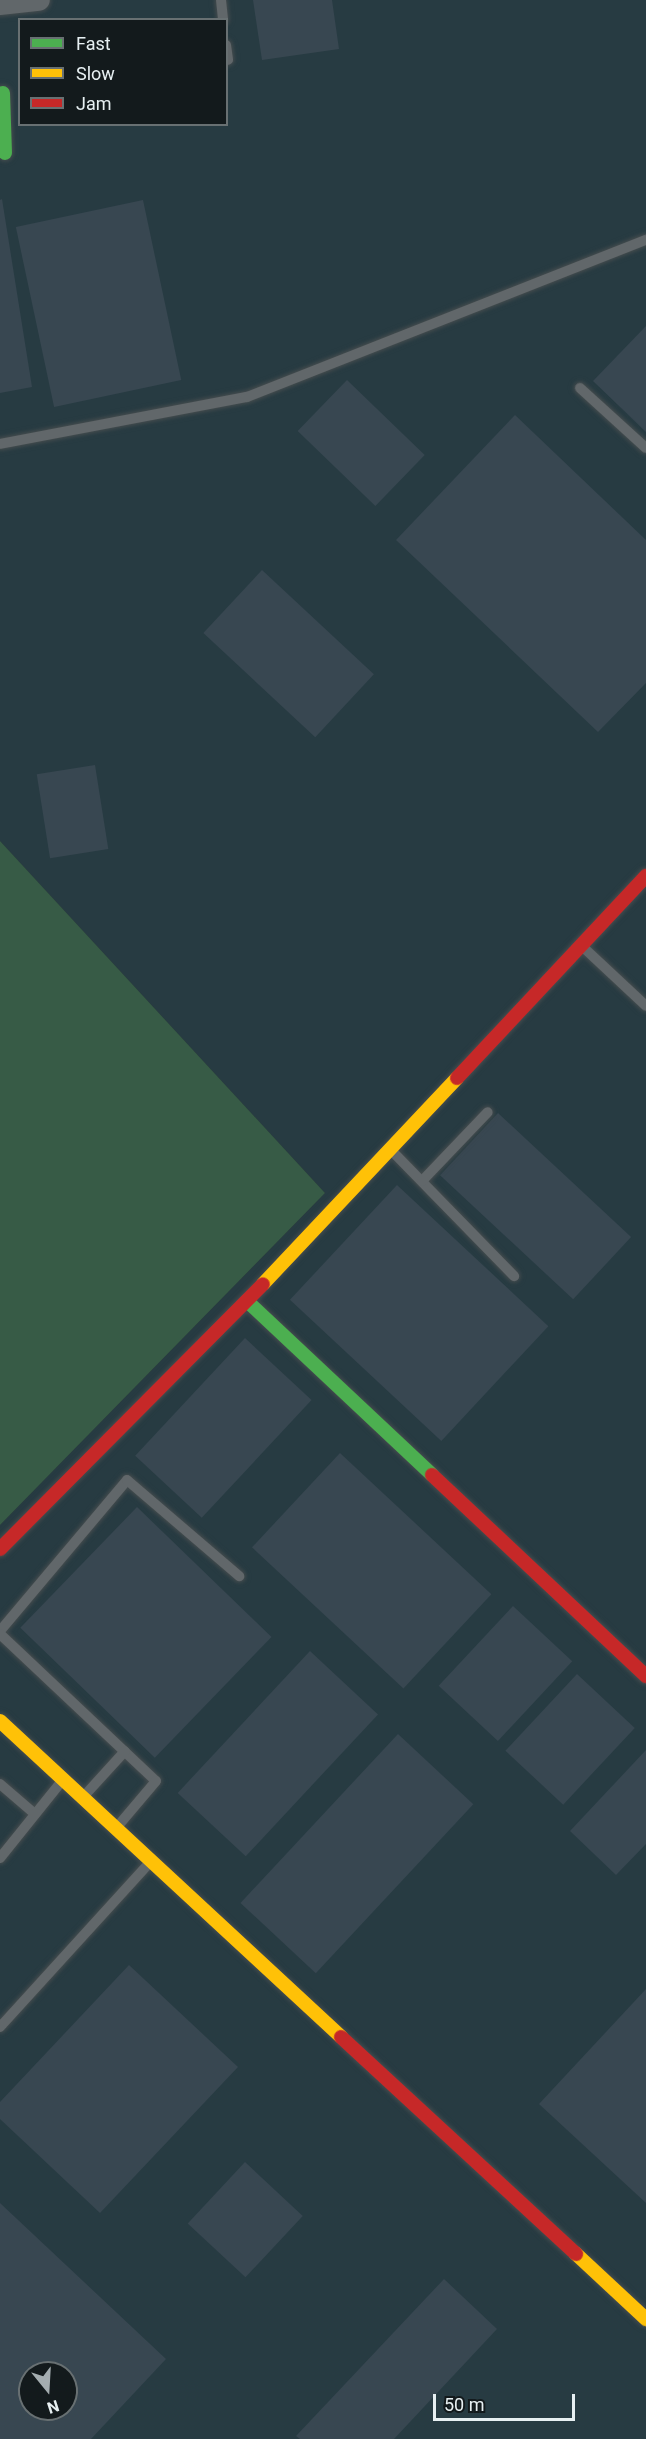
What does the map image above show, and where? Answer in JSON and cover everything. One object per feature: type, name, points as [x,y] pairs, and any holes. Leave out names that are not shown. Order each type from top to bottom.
[{"type":"street","points":[[0,4],[40,0],[40,18]]},
{"type":"street","points":[[5,153],[7,92]]},
{"type":"street","points":[[0,1549],[248,1301],[646,876]]},
{"type":"street","points":[[248,1301],[646,1676]]},
{"type":"street","points":[[0,1720],[646,2319]]},
{"type":"lane","points":[[220,0],[223,18]]},
{"type":"lane","points":[[0,444],[247,397],[646,240]]},
{"type":"lane","points":[[580,388],[646,448]]},
{"type":"lane","points":[[581,945],[643,998]]},
{"type":"lane","points":[[422,1181],[488,1112]]},
{"type":"lane","points":[[390,1149],[514,1276]]},
{"type":"lane","points":[[116,1828],[156,1781],[0,1633],[127,1480],[239,1576]]},
{"type":"lane","points":[[82,1798],[125,1750]]},
{"type":"lane","points":[[0,1858],[64,1780]]},
{"type":"lane","points":[[0,1784],[35,1814]]},
{"type":"lane","points":[[0,2027],[151,1860]]},
{"type":"shaded area","points":[[0,0],[646,0],[646,2439],[0,2439],[0,1525],[325,1193],[0,841]]},
{"type":"green space","points":[[0,841],[325,1193],[0,1525]]},
{"type":"building","points":[[253,0],[332,0],[339,49],[262,60]]},
{"type":"building","points":[[2,199],[32,387],[0,393],[0,200]]},
{"type":"building","points":[[143,200],[181,380],[54,407],[16,227]]},
{"type":"building","points":[[646,326],[646,432],[593,381]]},
{"type":"building","points":[[347,380],[425,455],[375,506],[298,431]]},
{"type":"building","points":[[515,415],[646,540],[646,683],[598,732],[396,540]]},
{"type":"building","points":[[262,570],[374,674],[315,737],[203,633]]},
{"type":"building","points":[[95,765],[108,849],[50,858],[37,774]]},
{"type":"building","points":[[498,1113],[631,1237],[573,1299],[440,1175]]},
{"type":"building","points":[[397,1185],[548,1326],[441,1441],[290,1300]]},
{"type":"building","points":[[245,1338],[312,1400],[202,1518],[135,1456]]},
{"type":"building","points":[[340,1453],[491,1594],[403,1689],[252,1547]]},
{"type":"building","points":[[137,1507],[272,1637],[155,1758],[20,1628]]},
{"type":"building","points":[[513,1606],[572,1661],[498,1741],[439,1686]]},
{"type":"building","points":[[310,1651],[378,1714],[246,1856],[178,1793]]},
{"type":"building","points":[[577,1674],[635,1728],[563,1805],[505,1751]]},
{"type":"building","points":[[398,1734],[473,1804],[316,1973],[240,1903]]},
{"type":"building","points":[[646,1750],[646,1844],[616,1875],[570,1831]]},
{"type":"building","points":[[129,1965],[238,2067],[100,2213],[0,2119],[0,2102]]},
{"type":"building","points":[[646,1989],[646,2203],[539,2104]]},
{"type":"building","points":[[245,2162],[303,2216],[245,2277],[188,2223]]},
{"type":"building","points":[[0,2203],[166,2359],[91,2439],[0,2439]]},
{"type":"building","points":[[444,2279],[497,2329],[394,2439],[300,2439],[296,2436]]},
{"type":"traffic: fast","points":[[3,93],[5,153]]},
{"type":"traffic: fast","points":[[247,1301],[432,1475]]},
{"type":"traffic: slow","points":[[263,1284],[457,1078]]},
{"type":"traffic: slow","points":[[0,1721],[341,2037]]},
{"type":"traffic: slow","points":[[576,2254],[646,2319]]},
{"type":"traffic: jam","points":[[457,1078],[646,876]]},
{"type":"traffic: jam","points":[[0,1549],[263,1284]]},
{"type":"traffic: jam","points":[[432,1475],[646,1676]]},
{"type":"traffic: jam","points":[[341,2037],[576,2254]]}]
